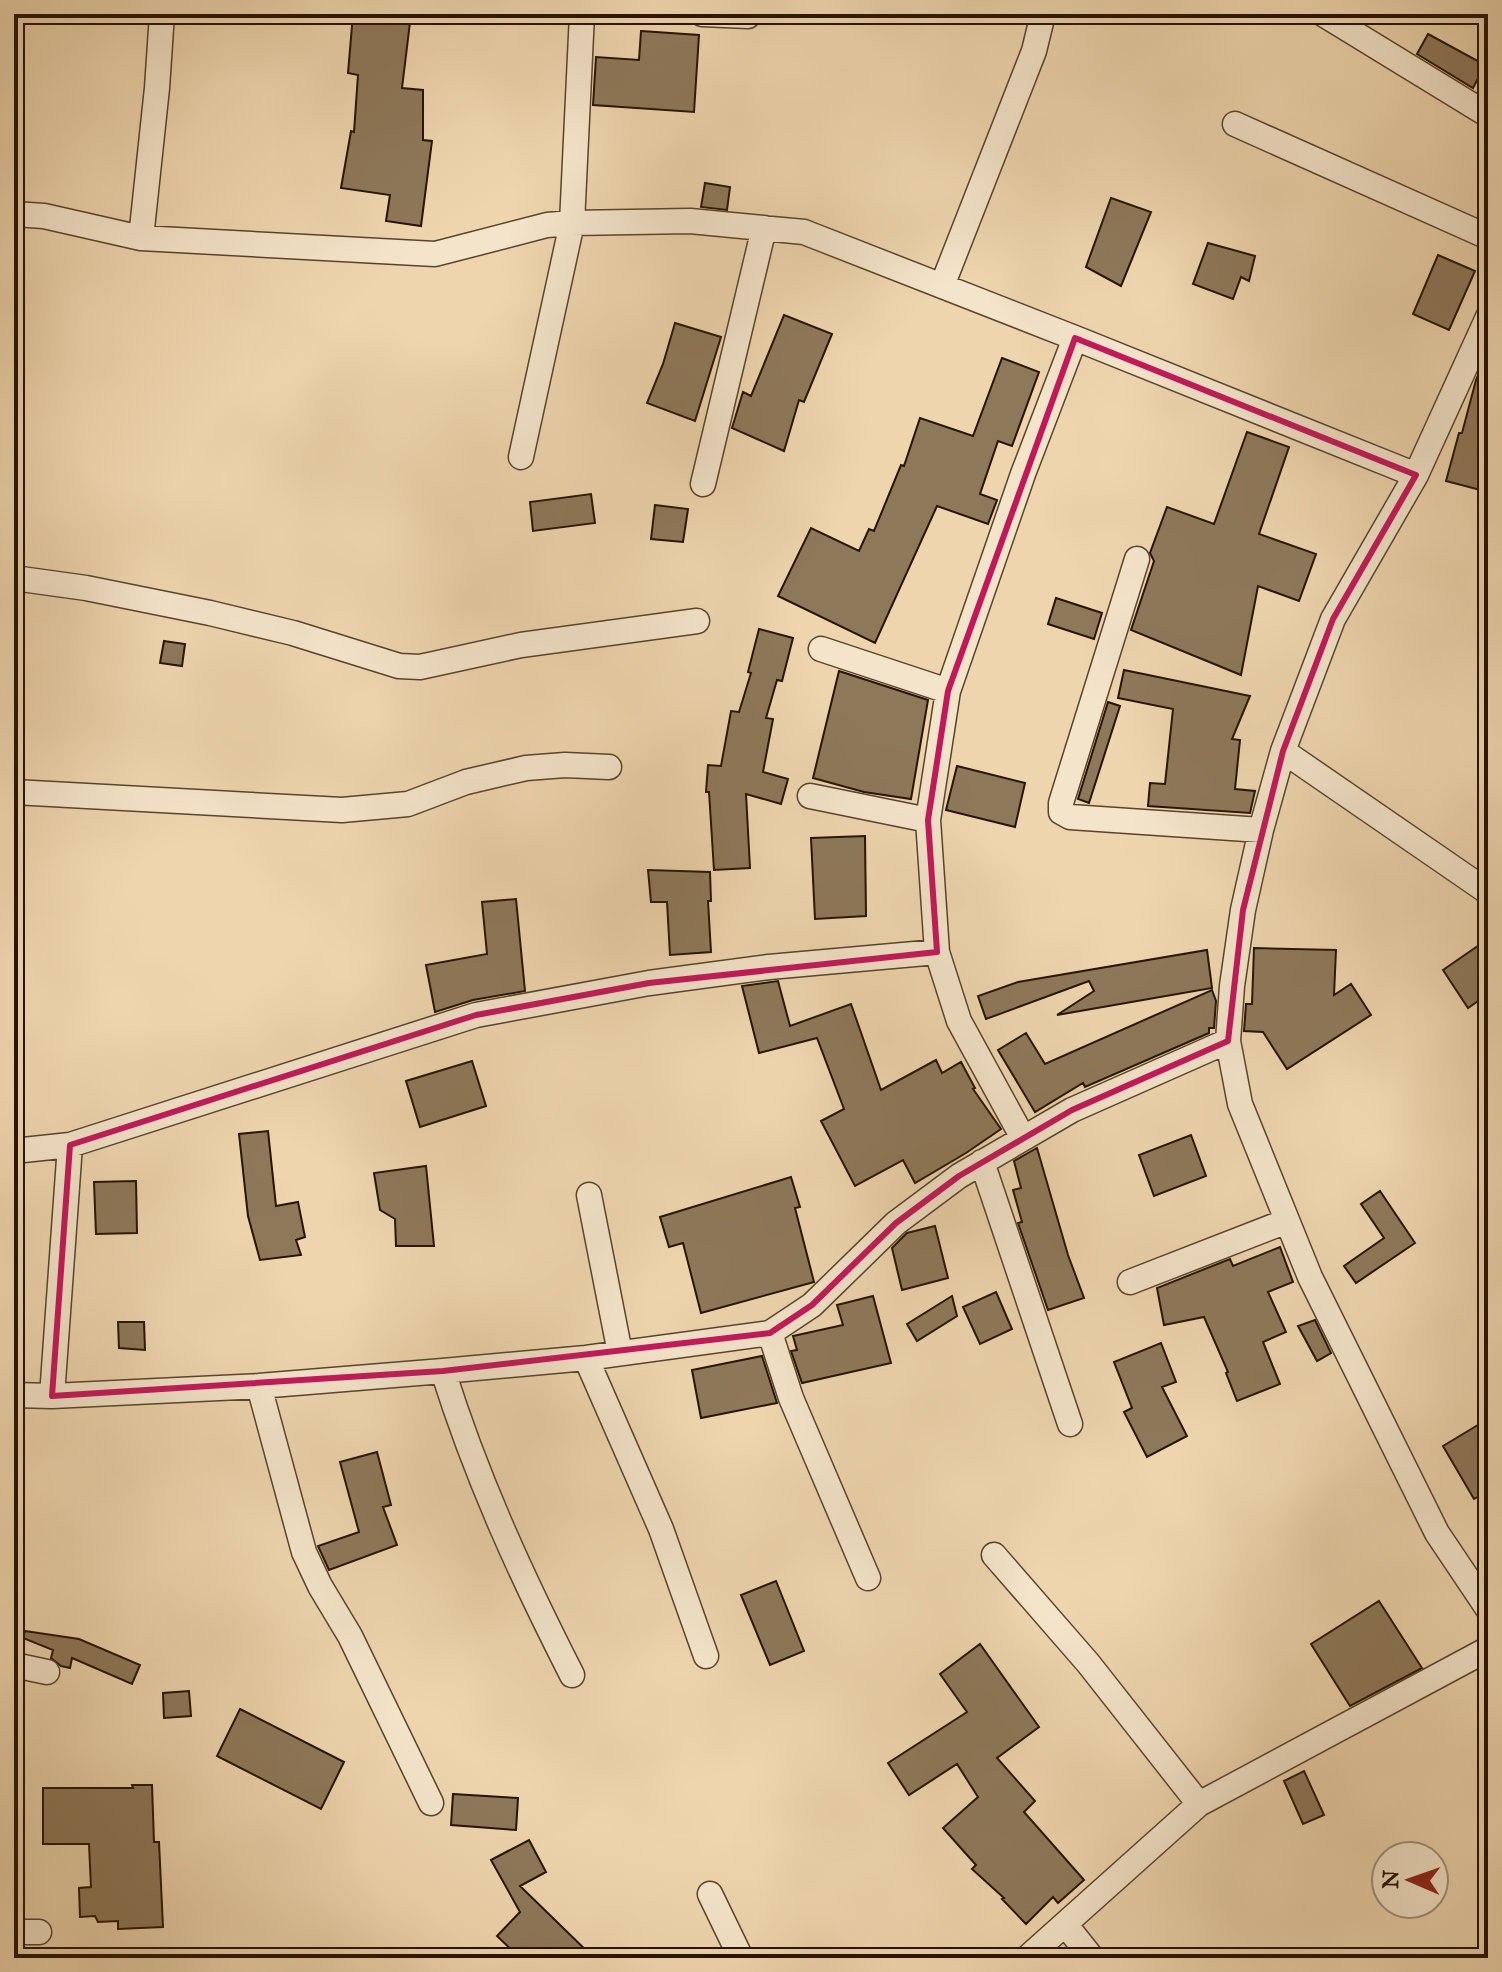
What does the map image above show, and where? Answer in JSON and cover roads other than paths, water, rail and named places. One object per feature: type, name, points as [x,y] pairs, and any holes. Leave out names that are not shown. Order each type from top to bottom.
[{"type":"street","points":[[141,238],[162,14]]},
{"type":"street","points":[[521,457],[572,223],[582,14]]},
{"type":"street","points":[[702,14],[748,16]]},
{"type":"street","points":[[942,286],[1034,51],[1043,14]]},
{"type":"street","points":[[1323,14],[1488,115]]},
{"type":"street","points":[[1235,124],[1488,237]]},
{"type":"street","points":[[14,214],[44,216],[141,238],[435,254],[547,225],[572,223],[690,221],[804,232],[1416,475]]},
{"type":"street","points":[[703,484],[764,228]]},
{"type":"street","points":[[1487,325],[1416,475],[1333,619],[1283,751],[1243,910],[1228,1041],[1240,1104],[1310,1277],[1437,1533],[1488,1609]]},
{"type":"street","points":[[1023,1138],[959,1021],[937,952],[928,820],[948,691],[1023,474],[1075,338]]},
{"type":"street","points":[[1137,559],[1061,803],[1061,812],[1070,817],[1261,830]]},
{"type":"street","points":[[14,578],[86,588],[210,613],[293,633],[399,666],[420,667],[521,645],[697,621]]},
{"type":"street","points":[[821,649],[948,691]]},
{"type":"street","points":[[1283,751],[1488,892]]},
{"type":"street","points":[[14,792],[342,810],[408,804],[466,782],[526,768],[565,765],[609,767]]},
{"type":"street","points":[[810,796],[928,820]]},
{"type":"street","points":[[14,1151],[70,1145],[476,1015],[649,983],[769,967],[937,952]]},
{"type":"street","points":[[14,1395],[259,1386],[443,1371],[586,1358],[770,1333],[812,1305],[896,1223],[959,1176],[1072,1110],[1228,1041]]},
{"type":"street","points":[[52,1396],[70,1145]]},
{"type":"street","points":[[982,1162],[1070,1424]]},
{"type":"street","points":[[589,1195],[620,1353]]},
{"type":"street","points":[[1130,1282],[1287,1221]]},
{"type":"street","points":[[770,1333],[791,1398],[868,1578]]},
{"type":"street","points":[[586,1358],[661,1529],[706,1656]]},
{"type":"street","points":[[443,1371],[478,1472],[519,1571],[572,1675]]},
{"type":"street","points":[[259,1386],[304,1552],[350,1636],[431,1803]]},
{"type":"street","points":[[994,1555],[1088,1663],[1199,1804]]},
{"type":"street","points":[[1027,1958],[1199,1804],[1488,1649]]},
{"type":"street","points":[[14,1665],[47,1672]]},
{"type":"street","points":[[710,1894],[741,1958]]},
{"type":"street","points":[[1065,1924],[1092,1958]]},
{"type":"street","points":[[14,1932],[39,1932]]}]
